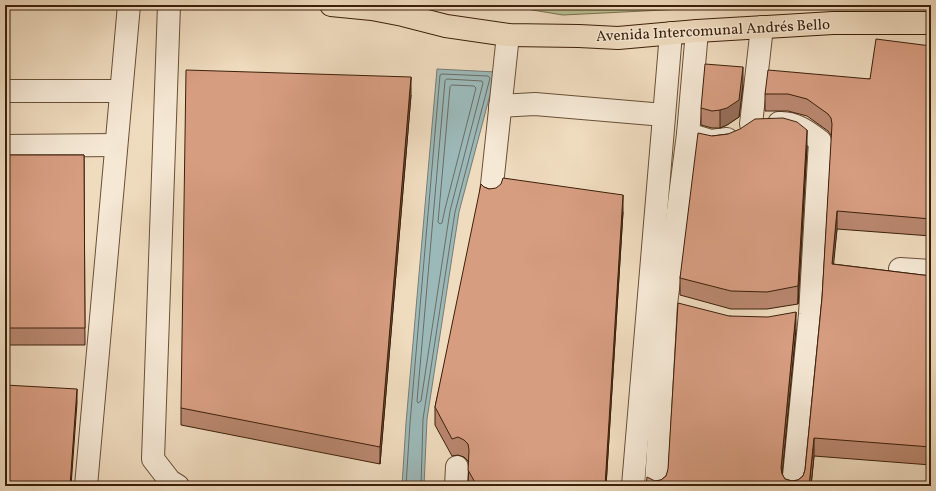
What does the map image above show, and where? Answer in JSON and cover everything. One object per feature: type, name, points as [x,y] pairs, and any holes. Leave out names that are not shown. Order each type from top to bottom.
[{"type":"main road","name":"Avenida Intercomunal Andrés Bello","points":[[330,5],[372,9],[446,26],[508,35],[618,38],[762,26],[833,23],[931,23]]},
{"type":"lane","points":[[86,486],[129,5]]},
{"type":"lane","points":[[168,5],[153,459],[170,481],[178,486]]},
{"type":"lane","points":[[751,124],[762,26]]},
{"type":"lane","points":[[656,486],[666,304],[688,134],[697,31]]},
{"type":"lane","points":[[633,486],[671,33]]},
{"type":"lane","points":[[491,194],[508,35]]},
{"type":"lane","points":[[5,91],[121,91]]},
{"type":"lane","points":[[500,106],[535,104],[664,115]]},
{"type":"lane","points":[[688,134],[711,141],[723,140],[733,136],[751,124],[785,123],[803,128],[820,141],[800,316],[793,486]]},
{"type":"lane","points":[[5,146],[116,145]]},
{"type":"lane","points":[[900,269],[931,271]]},
{"type":"lane","points":[[666,304],[687,310]]},
{"type":"green space","points":[[502,5],[764,5],[563,15]]},
{"type":"water","points":[[437,69],[496,72],[459,212],[427,419],[424,486],[402,486],[406,423]]},
{"type":"building","points":[[876,39],[931,46],[931,219],[837,211],[832,264],[931,276],[931,447],[814,438],[809,486],[646,486],[647,477],[655,481],[661,480],[666,476],[668,469],[678,303],[729,316],[768,317],[796,312],[781,468],[785,479],[792,481],[798,480],[803,476],[805,470],[822,298],[832,124],[831,118],[828,114],[807,99],[788,94],[765,94],[768,70],[870,79]]},
{"type":"building","points":[[705,64],[743,67],[739,100],[727,108],[720,110],[712,111],[701,108]]},
{"type":"building","points":[[186,70],[411,77],[380,447],[181,408]]},
{"type":"building","points":[[783,118],[797,122],[807,130],[798,286],[767,292],[731,291],[680,278],[698,133],[712,136],[728,134],[740,129],[755,119]]},
{"type":"building","points":[[5,155],[84,155],[85,328],[5,328]]},
{"type":"building","points":[[503,178],[623,195],[605,486],[477,486],[468,470],[468,444],[458,437],[452,439],[435,407],[481,184],[489,189],[496,188],[501,184]]},
{"type":"building","points":[[5,385],[77,389],[70,486],[5,486]]}]
